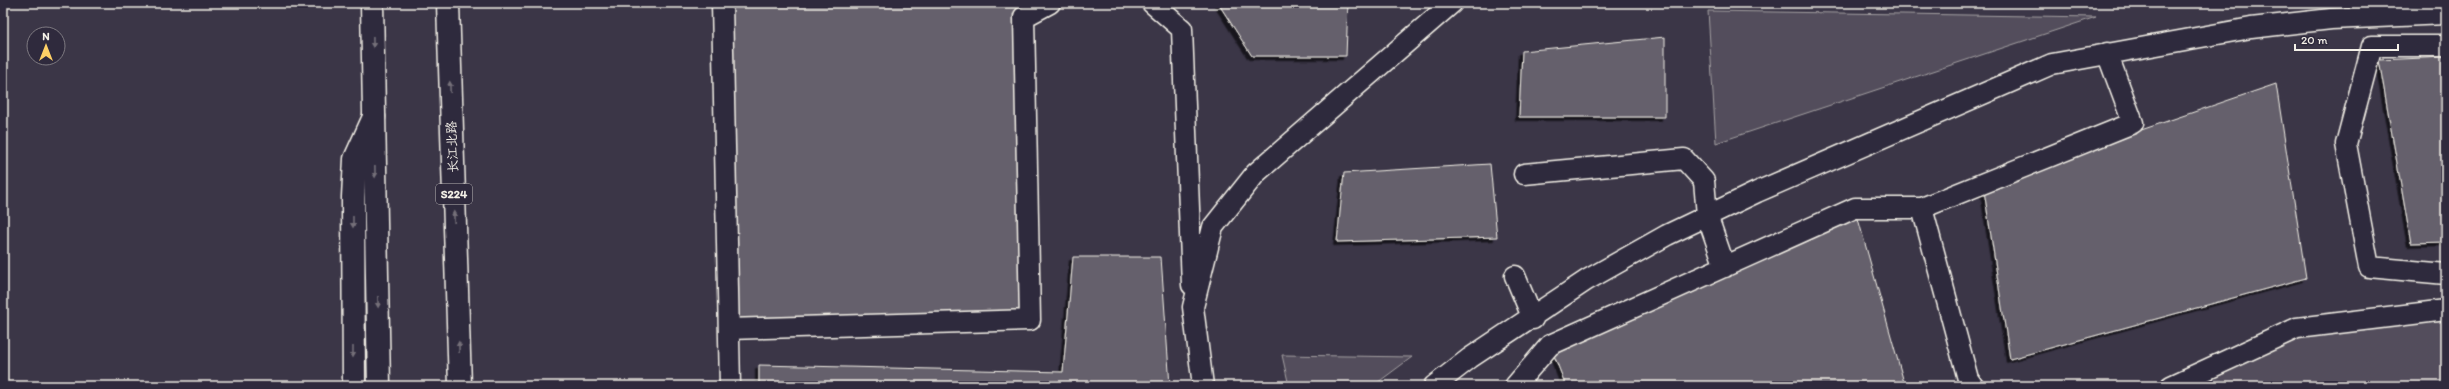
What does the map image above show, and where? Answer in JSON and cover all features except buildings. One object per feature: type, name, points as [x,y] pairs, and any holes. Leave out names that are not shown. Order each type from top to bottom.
[{"type":"main road","points":[[372,3],[379,386]]},
{"type":"main road","name":"长江北路","points":[[448,3],[460,386]]},
{"type":"main road","points":[[354,386],[353,197],[356,159],[374,117]]},
{"type":"lane","points":[[722,3],[730,386]]},
{"type":"lane","points":[[728,329],[1030,320],[1024,17],[1050,3]]},
{"type":"lane","points":[[1152,3],[1182,29],[1193,307],[1203,386]]},
{"type":"lane","points":[[1193,307],[1213,227],[1256,173],[1452,3]]},
{"type":"lane","points":[[1434,386],[1470,358],[1533,319],[1587,280],[1707,216],[1757,192],[2052,64],[2251,28],[2330,19],[2446,14]]},
{"type":"lane","points":[[2446,46],[2372,46],[2346,144],[2369,267],[2446,274]]},
{"type":"lane","points":[[1515,386],[1550,346],[1855,208],[1922,208],[2132,123],[2107,53]]},
{"type":"lane","points":[[1524,174],[1684,159],[1704,181],[1707,216],[1725,267]]},
{"type":"lane","points":[[1922,208],[1968,379],[1973,386]]},
{"type":"lane","points":[[1515,276],[1533,319]]},
{"type":"lane","points":[[2171,386],[2297,328],[2446,310]]},
{"type":"shaded area","points":[[1708,11],[2096,17],[1716,143]]},
{"type":"shaded area","points":[[2446,310],[2446,386],[2170,386],[2297,328]]},
{"type":"shaded area","points":[[1282,355],[1412,357],[1373,386],[1289,386]]}]
